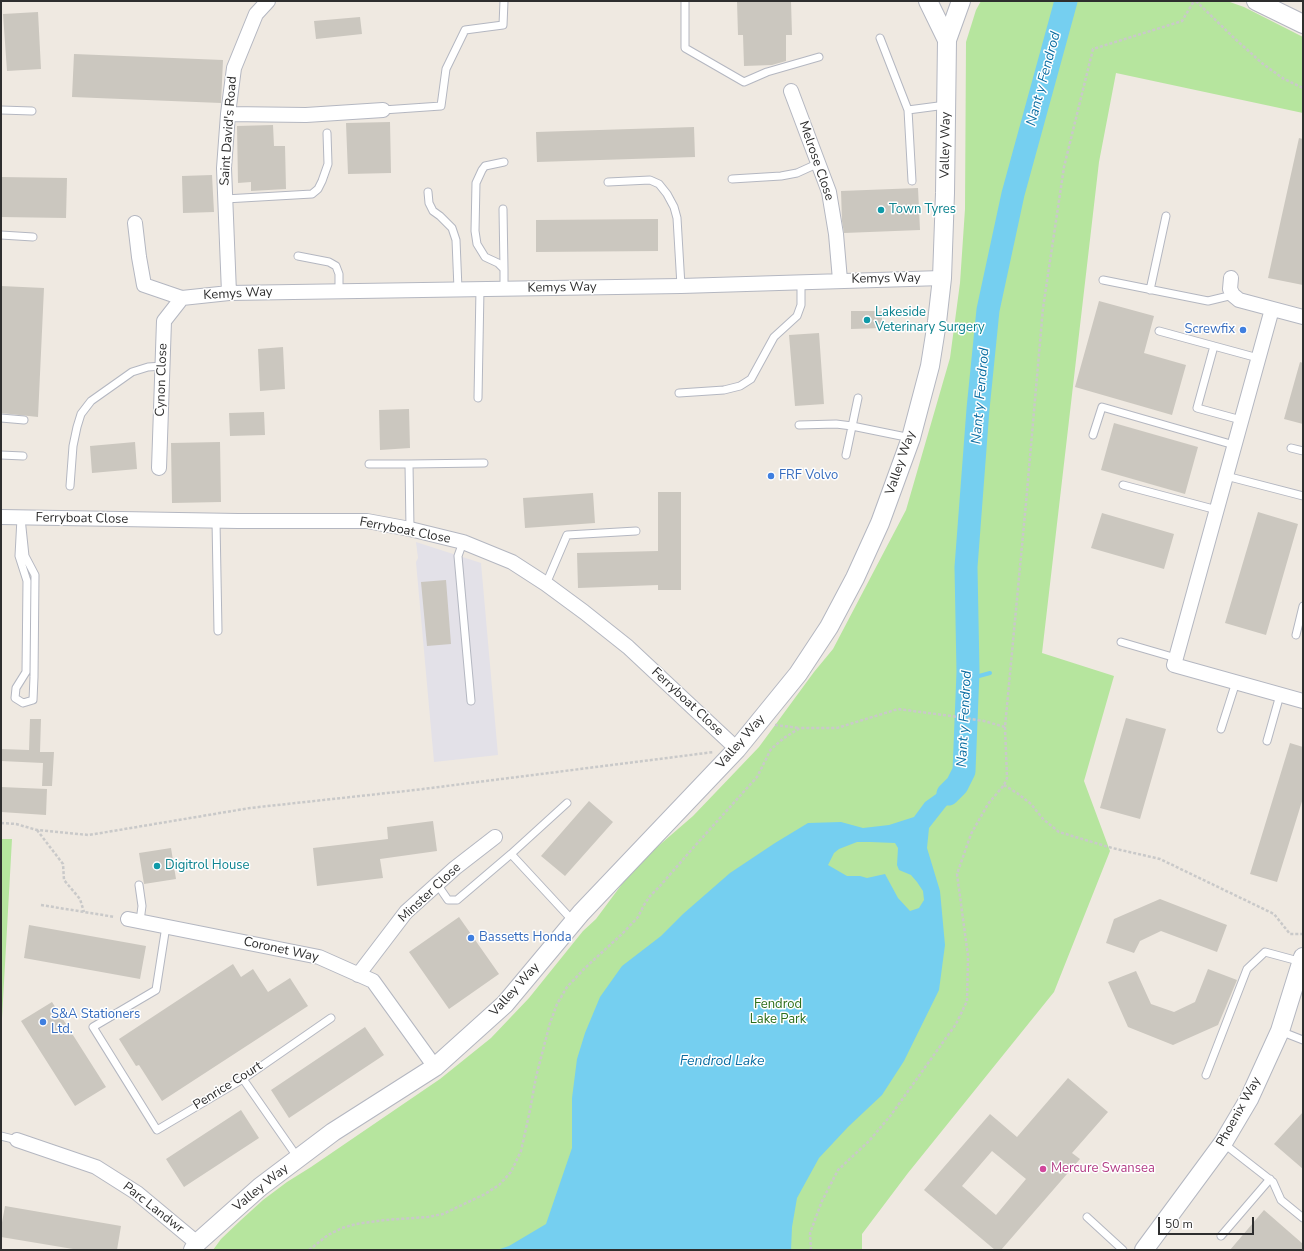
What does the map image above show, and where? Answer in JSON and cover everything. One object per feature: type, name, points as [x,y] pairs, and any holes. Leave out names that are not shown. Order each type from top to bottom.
[{"type":"street","name":"Saint David's Road","points":[[229,293],[224,168],[228,114],[234,68],[256,14],[268,1]]},
{"type":"street","name":"Valley Way","points":[[928,1],[947,40]]},
{"type":"street","name":"Valley Way","points":[[195,1246],[260,1187],[298,1158],[333,1132],[435,1067],[505,1004],[573,921],[655,833],[738,749],[798,674],[829,627],[855,578],[880,523],[911,438],[930,366],[942,278],[947,40],[961,1]]},
{"type":"street","points":[[1256,1],[1303,24]]},
{"type":"street","name":"Melrose Close","points":[[791,91],[829,192],[836,234],[840,280]]},
{"type":"street","points":[[228,114],[306,115],[383,110]]},
{"type":"street","points":[[135,223],[144,285],[182,298]]},
{"type":"street","name":"Kemys Way","points":[[182,298],[229,293],[681,286],[942,278]]},
{"type":"street","points":[[1231,278],[1230,289],[1233,295],[1239,300],[1303,317]]},
{"type":"street","name":"Cynon Close","points":[[159,468],[164,321],[182,298]]},
{"type":"street","points":[[1272,309],[1174,665],[1303,701]]},
{"type":"street","name":"Ferryboat Close","points":[[1,517],[216,521],[367,521],[410,529],[463,542],[512,562],[546,584],[628,647],[738,749]]},
{"type":"street","name":"Minster Close","points":[[358,975],[406,912],[437,884],[495,837]]},
{"type":"street","name":"Coronet Way","points":[[134,920],[319,957],[373,981],[435,1067]]},
{"type":"street","name":"Phoenix Way","points":[[1144,1250],[1223,1143],[1250,1098],[1280,1031],[1302,960]]},
{"type":"street","name":"Parc Landwr","points":[[17,1140],[96,1167],[137,1193],[195,1246]]},
{"type":"lane","points":[[383,110],[441,106],[446,69],[465,30],[503,25],[504,1]]},
{"type":"lane","points":[[685,1],[685,48],[744,82],[767,72],[819,57]]},
{"type":"lane","points":[[880,38],[908,110],[912,181]]},
{"type":"lane","points":[[908,110],[946,105]]},
{"type":"lane","points":[[1,110],[32,111]]},
{"type":"lane","points":[[225,199],[312,194],[318,189],[328,164],[327,133]]},
{"type":"lane","points":[[504,162],[485,166],[476,183],[475,232],[477,244],[485,257],[498,263],[504,269]]},
{"type":"lane","points":[[732,179],[781,176],[797,173],[819,163]]},
{"type":"lane","points":[[608,182],[650,180],[659,184],[667,194],[674,207],[677,218],[681,286]]},
{"type":"lane","points":[[428,192],[429,203],[433,211],[452,228],[456,240],[458,290]]},
{"type":"lane","points":[[504,209],[504,289]]},
{"type":"lane","points":[[1150,290],[1166,216]]},
{"type":"lane","points":[[1,235],[33,237]]},
{"type":"lane","points":[[298,256],[329,262],[336,266],[339,274],[339,291]]},
{"type":"lane","points":[[1103,280],[1208,301],[1233,295]]},
{"type":"lane","points":[[680,393],[724,390],[740,386],[751,379],[774,337],[797,316],[801,305],[801,282]]},
{"type":"lane","points":[[478,398],[480,289]]},
{"type":"lane","points":[[1159,330],[1258,358]]},
{"type":"lane","points":[[1214,346],[1197,408],[1241,420]]},
{"type":"lane","points":[[70,486],[73,446],[77,427],[81,414],[91,401],[132,372],[148,367],[163,366]]},
{"type":"lane","points":[[846,455],[858,398]]},
{"type":"lane","points":[[1093,435],[1102,407],[1234,445]]},
{"type":"lane","points":[[1,418],[24,420]]},
{"type":"lane","points":[[799,425],[836,424],[911,438]]},
{"type":"lane","points":[[1291,448],[1303,451]]},
{"type":"lane","points":[[1,455],[22,456]]},
{"type":"lane","points":[[369,464],[484,463]]},
{"type":"lane","points":[[409,464],[410,529]]},
{"type":"lane","points":[[1226,476],[1303,496]]},
{"type":"lane","points":[[1123,485],[1217,510]]},
{"type":"lane","points":[[21,518],[25,556],[35,575],[33,700],[23,703],[15,698],[16,688],[26,672],[28,581],[19,556],[21,518]]},
{"type":"lane","points":[[216,521],[218,631]]},
{"type":"lane","points":[[546,584],[567,534],[636,531]]},
{"type":"lane","points":[[463,542],[458,556],[471,701]]},
{"type":"lane","points":[[1296,635],[1303,606]]},
{"type":"lane","points":[[1121,642],[1176,658]]},
{"type":"lane","points":[[1221,729],[1236,682]]},
{"type":"lane","points":[[1267,741],[1280,695]]},
{"type":"lane","points":[[437,884],[448,900],[457,900],[511,854],[567,803]]},
{"type":"lane","points":[[511,854],[573,921]]},
{"type":"lane","points":[[134,920],[142,906],[139,885]]},
{"type":"lane","name":"Penrice Court","points":[[166,926],[156,990],[93,1027],[157,1130],[243,1079],[331,1018]]},
{"type":"lane","points":[[1206,1075],[1247,969],[1265,952],[1302,960]]},
{"type":"lane","points":[[1280,1031],[1303,1040]]},
{"type":"lane","points":[[243,1079],[298,1158]]},
{"type":"lane","points":[[1,1136],[17,1140]]},
{"type":"lane","points":[[1223,1143],[1270,1179],[1273,1182],[1281,1200],[1303,1218]]},
{"type":"lane","points":[[1221,1236],[1270,1179]]},
{"type":"lane","points":[[1087,1217],[1123,1250]]},
{"type":"path","points":[[811,1250],[810,1233],[822,1201],[838,1170],[869,1141],[891,1115],[956,1024],[967,1001],[968,956],[957,874],[971,834],[988,804],[1004,785],[1007,778],[1005,727],[1043,308],[1064,167],[1093,49],[1182,21],[1195,1],[1263,64],[1284,79],[1303,88]]},
{"type":"path","points":[[759,723],[800,728],[837,728],[898,709],[951,716],[1005,727]]},
{"type":"path","points":[[309,1250],[328,1235],[342,1228],[370,1221],[428,1218],[443,1214],[485,1194],[499,1185],[510,1172],[522,1151],[536,1077],[545,1041],[557,1004],[567,988],[585,968],[623,933],[638,916],[650,896],[757,778],[771,749],[784,738],[800,728]]},
{"type":"path","points":[[1,823],[16,824],[37,830],[89,835],[250,808],[415,790],[715,752]]},
{"type":"path","points":[[1004,785],[1031,804],[1043,819],[1059,832],[1112,848],[1160,859],[1274,914],[1290,934],[1303,934]]},
{"type":"path","points":[[37,830],[63,864],[64,880],[80,899],[84,912]]},
{"type":"path","points":[[41,905],[134,920]]},
{"type":"shaded area","points":[[416,542],[481,563],[498,755],[434,762],[416,562],[418,558]]},
{"type":"green space","name":"Fendrod Lake Park","points":[[981,1],[1227,1],[1244,7],[1303,37],[1303,113],[1116,73],[1099,162],[1042,653],[1114,676],[1084,781],[1110,851],[1054,992],[908,1173],[862,1234],[862,1250],[213,1250],[221,1239],[263,1200],[287,1182],[440,1079],[491,1038],[529,998],[583,931],[596,919],[628,876],[656,848],[693,816],[759,747],[814,672],[833,649],[906,510],[950,358],[960,283],[965,209],[966,42],[976,10]]},
{"type":"green space","points":[[1,839],[12,839],[1,1036]]},
{"type":"water","name":"Fendrod Lake","points":[[939,792],[948,794],[951,800],[929,828],[927,848],[940,891],[945,945],[939,990],[904,1061],[882,1095],[848,1127],[819,1158],[797,1198],[792,1227],[791,1250],[497,1250],[509,1246],[546,1224],[572,1148],[572,1098],[577,1059],[585,1033],[600,997],[622,966],[661,936],[683,914],[730,873],[808,823],[841,822],[863,828],[889,825],[914,817],[925,802]],"holes":[[[857,842],[895,843],[898,848],[897,865],[899,870],[911,875],[923,891],[924,900],[919,908],[910,911],[898,898],[885,874],[867,878],[860,876],[847,876],[828,865],[834,853],[839,849]]]},
{"type":"building","points":[[737,1],[791,1],[792,35],[786,35],[786,61],[772,65],[744,66],[743,35],[738,35]]},
{"type":"building","points":[[38,12],[41,69],[7,71],[3,14]]},
{"type":"building","points":[[360,17],[362,34],[316,39],[314,21]]},
{"type":"building","points":[[74,54],[223,60],[221,103],[72,97]]},
{"type":"building","points":[[390,122],[391,173],[348,174],[346,123]]},
{"type":"building","points":[[273,125],[274,146],[285,146],[286,189],[251,191],[251,182],[238,183],[237,126]]},
{"type":"building","points":[[694,127],[695,157],[537,162],[536,132]]},
{"type":"building","points":[[1299,138],[1303,139],[1303,285],[1268,278]]},
{"type":"building","points":[[212,175],[214,212],[183,213],[182,176]]},
{"type":"building","points":[[1,177],[67,178],[66,218],[1,217]]},
{"type":"building","name":"Town Tyres","points":[[918,188],[920,230],[844,233],[841,191]]},
{"type":"building","points":[[658,219],[658,251],[536,252],[536,220]]},
{"type":"building","points":[[1,286],[44,288],[38,417],[1,413]]},
{"type":"building","points":[[1099,301],[1154,316],[1144,353],[1186,365],[1172,415],[1075,387]]},
{"type":"building","name":"Lakeside Veterinary Surgery","points":[[851,311],[882,311],[882,328],[851,329]]},
{"type":"building","points":[[819,333],[824,404],[795,406],[789,335]]},
{"type":"building","points":[[283,347],[285,389],[260,391],[258,349]]},
{"type":"building","points":[[1300,362],[1303,363],[1303,424],[1284,419]]},
{"type":"building","points":[[409,409],[410,448],[380,450],[379,410]]},
{"type":"building","points":[[264,412],[265,435],[230,436],[229,413]]},
{"type":"building","points":[[1114,423],[1198,447],[1185,494],[1101,470]]},
{"type":"building","points":[[135,442],[137,469],[92,473],[90,446]]},
{"type":"building","points":[[220,442],[221,502],[172,503],[171,443]]},
{"type":"building","points":[[658,492],[681,492],[681,590],[658,590],[658,585],[578,588],[577,553],[658,551]]},
{"type":"building","points":[[593,493],[595,523],[525,528],[523,498]]},
{"type":"building","points":[[1258,512],[1298,524],[1266,635],[1225,623]]},
{"type":"building","points":[[1102,513],[1174,534],[1164,569],[1091,548]]},
{"type":"building","points":[[446,580],[451,644],[427,646],[421,582]]},
{"type":"building","points":[[1126,718],[1166,729],[1140,819],[1100,808]]},
{"type":"building","points":[[30,719],[41,719],[40,752],[54,752],[52,786],[42,786],[43,763],[1,761],[1,749],[29,750]]},
{"type":"building","points":[[1290,743],[1303,747],[1303,798],[1277,882],[1250,874]]},
{"type":"building","points":[[1,787],[47,789],[46,815],[1,812]]},
{"type":"building","points":[[589,801],[613,822],[565,876],[541,856]]},
{"type":"building","points":[[433,821],[437,851],[380,859],[383,878],[317,886],[313,848],[388,839],[387,827]]},
{"type":"building","name":"Digitrol House","points":[[171,848],[176,879],[144,884],[139,853]]},
{"type":"building","points":[[1160,899],[1227,925],[1217,952],[1161,931],[1140,941],[1134,953],[1106,943],[1114,919]]},
{"type":"building","points":[[459,917],[499,974],[449,1009],[409,952]]},
{"type":"building","points":[[29,925],[146,946],[140,979],[24,958]]},
{"type":"building","points":[[233,964],[241,977],[253,969],[268,992],[290,978],[308,1006],[162,1101],[139,1065],[136,1066],[119,1039]]},
{"type":"building","points":[[1208,969],[1237,980],[1218,1025],[1173,1045],[1128,1027],[1108,982],[1136,971],[1151,1004],[1174,1012],[1195,1002]]},
{"type":"building","points":[[52,1002],[106,1087],[75,1106],[21,1021]]},
{"type":"building","points":[[365,1027],[384,1055],[289,1118],[271,1090]]},
{"type":"building","name":"Mercure Swansea","points":[[1068,1078],[1108,1112],[1072,1153],[1080,1159],[1001,1250],[995,1250],[924,1190],[990,1114],[1017,1137]],"holes":[[[992,1151],[1026,1179],[996,1215],[962,1186]]]},
{"type":"building","points":[[241,1110],[259,1138],[184,1187],[166,1159]]},
{"type":"building","points":[[1303,1112],[1303,1169],[1274,1144]]},
{"type":"building","points":[[5,1206],[121,1226],[117,1250],[79,1250],[1,1237]]},
{"type":"building","points":[[1264,1210],[1303,1244],[1303,1250],[1230,1250]]},
{"type":"waterway","name":"Nant y Fendrod","points":[[948,794],[957,785],[964,771],[968,672],[966,567],[978,409],[988,310],[1013,194],[1066,1]]},
{"type":"waterway","points":[[967,685],[979,676],[990,673]]},
{"type":"place","name":"Town Tyres","points":[[881,210]]},
{"type":"place","name":"Lakeside Veterinary Surgery","points":[[867,320]]},
{"type":"place","name":"Screwfix","points":[[1243,330]]},
{"type":"place","name":"FRF Volvo","points":[[771,476]]},
{"type":"place","name":"Digitrol House","points":[[157,866]]},
{"type":"place","name":"Bassetts Honda","points":[[471,938]]},
{"type":"place","name":"S&A Stationers Ltd.","points":[[43,1022]]},
{"type":"place","name":"Mercure Swansea","points":[[1043,1169]]}]
